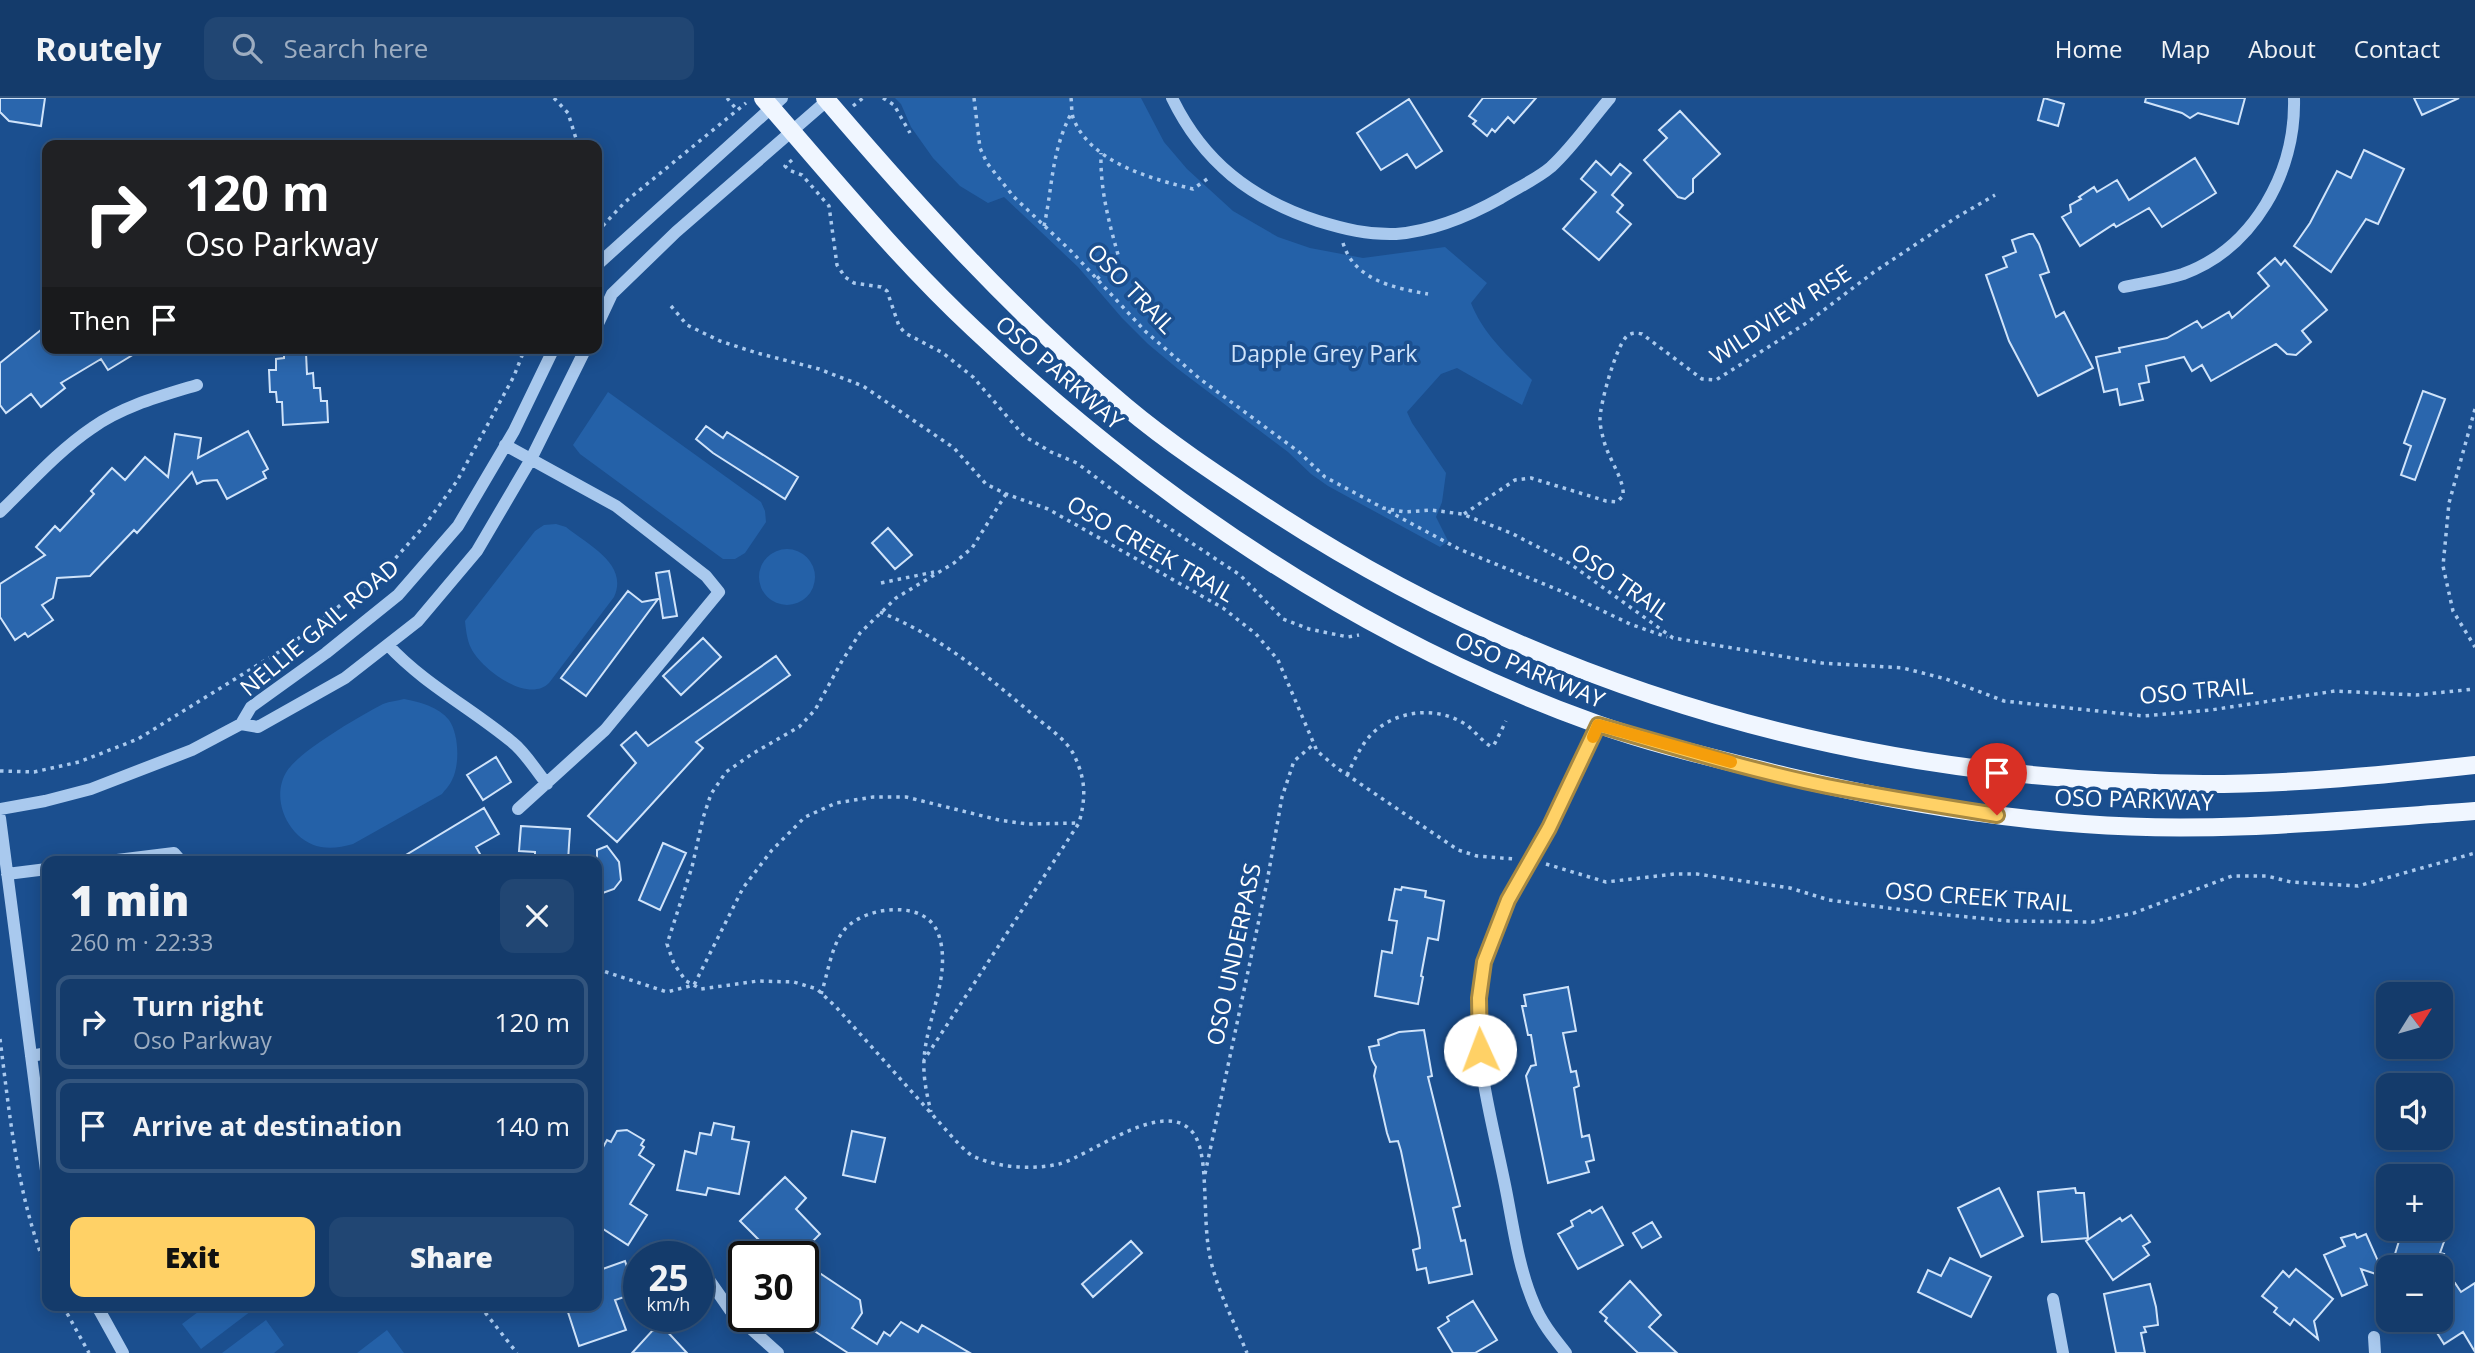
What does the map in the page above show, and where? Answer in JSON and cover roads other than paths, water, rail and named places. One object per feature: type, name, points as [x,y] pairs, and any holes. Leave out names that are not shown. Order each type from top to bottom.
[{"type":"main road","name":"OSO PARKWAY","points":[[827,99],[953,241],[1048,338],[1127,408],[1204,466],[1362,567],[1453,614],[1595,676],[1677,704],[1834,745],[1966,767],[2046,776],[2153,782],[2270,783],[2341,779],[2475,765]]},
{"type":"main road","name":"OSO PARKWAY","points":[[772,101],[790,131],[970,326],[1090,433],[1216,527],[1297,579],[1385,630],[1464,669],[1598,725],[1732,763],[1825,785],[1912,802],[2072,823],[2176,828],[2268,826],[2475,811]]},
{"type":"street","points":[[1172,98],[1182,118],[1207,152],[1240,184],[1275,205],[1339,228],[1353,232],[1397,234],[1438,227],[1478,211],[1550,167],[1610,98]]},
{"type":"street","points":[[2124,287],[2182,274],[2216,258],[2265,210],[2285,164],[2295,116],[2294,98]]},
{"type":"street","points":[[602,315],[612,294],[676,232],[827,99]]},
{"type":"street","points":[[602,260],[772,101]]},
{"type":"street","name":"NELLIE GAIL ROAD","points":[[0,809],[91,789],[181,754],[241,724],[251,707],[326,653],[398,595],[458,526],[505,445],[551,354]]},
{"type":"street","name":"NELLIE GAIL ROAD","points":[[241,724],[258,727],[345,678],[418,621],[477,551],[531,458],[583,354]]},
{"type":"street","points":[[0,512],[55,457],[93,427],[137,404],[197,385]]},
{"type":"street","points":[[505,445],[616,506],[706,576],[719,592],[605,730],[519,809]]},
{"type":"street","points":[[388,645],[403,661],[450,699],[514,744],[547,784]]},
{"type":"street","points":[[1566,1353],[1534,1305],[1523,1270],[1482,1068],[1478,1032],[1479,998],[1484,962],[1508,900],[1549,828],[1598,725]]},
{"type":"street","points":[[0,818],[42,1142]]},
{"type":"street","points":[[150,856],[174,853],[177,856]]},
{"type":"street","points":[[7,874],[42,870]]},
{"type":"street","points":[[31,1056],[42,1054]]},
{"type":"street","points":[[33,1077],[42,1076]]},
{"type":"street","points":[[714,1287],[730,1310],[778,1353]]},
{"type":"street","points":[[2053,1299],[2063,1353]]},
{"type":"street","points":[[100,1311],[123,1353]]},
{"type":"street","points":[[2374,1337],[2375,1353]]},
{"type":"park label","name":"Dapple Grey Park","points":[[1324,353]]}]
